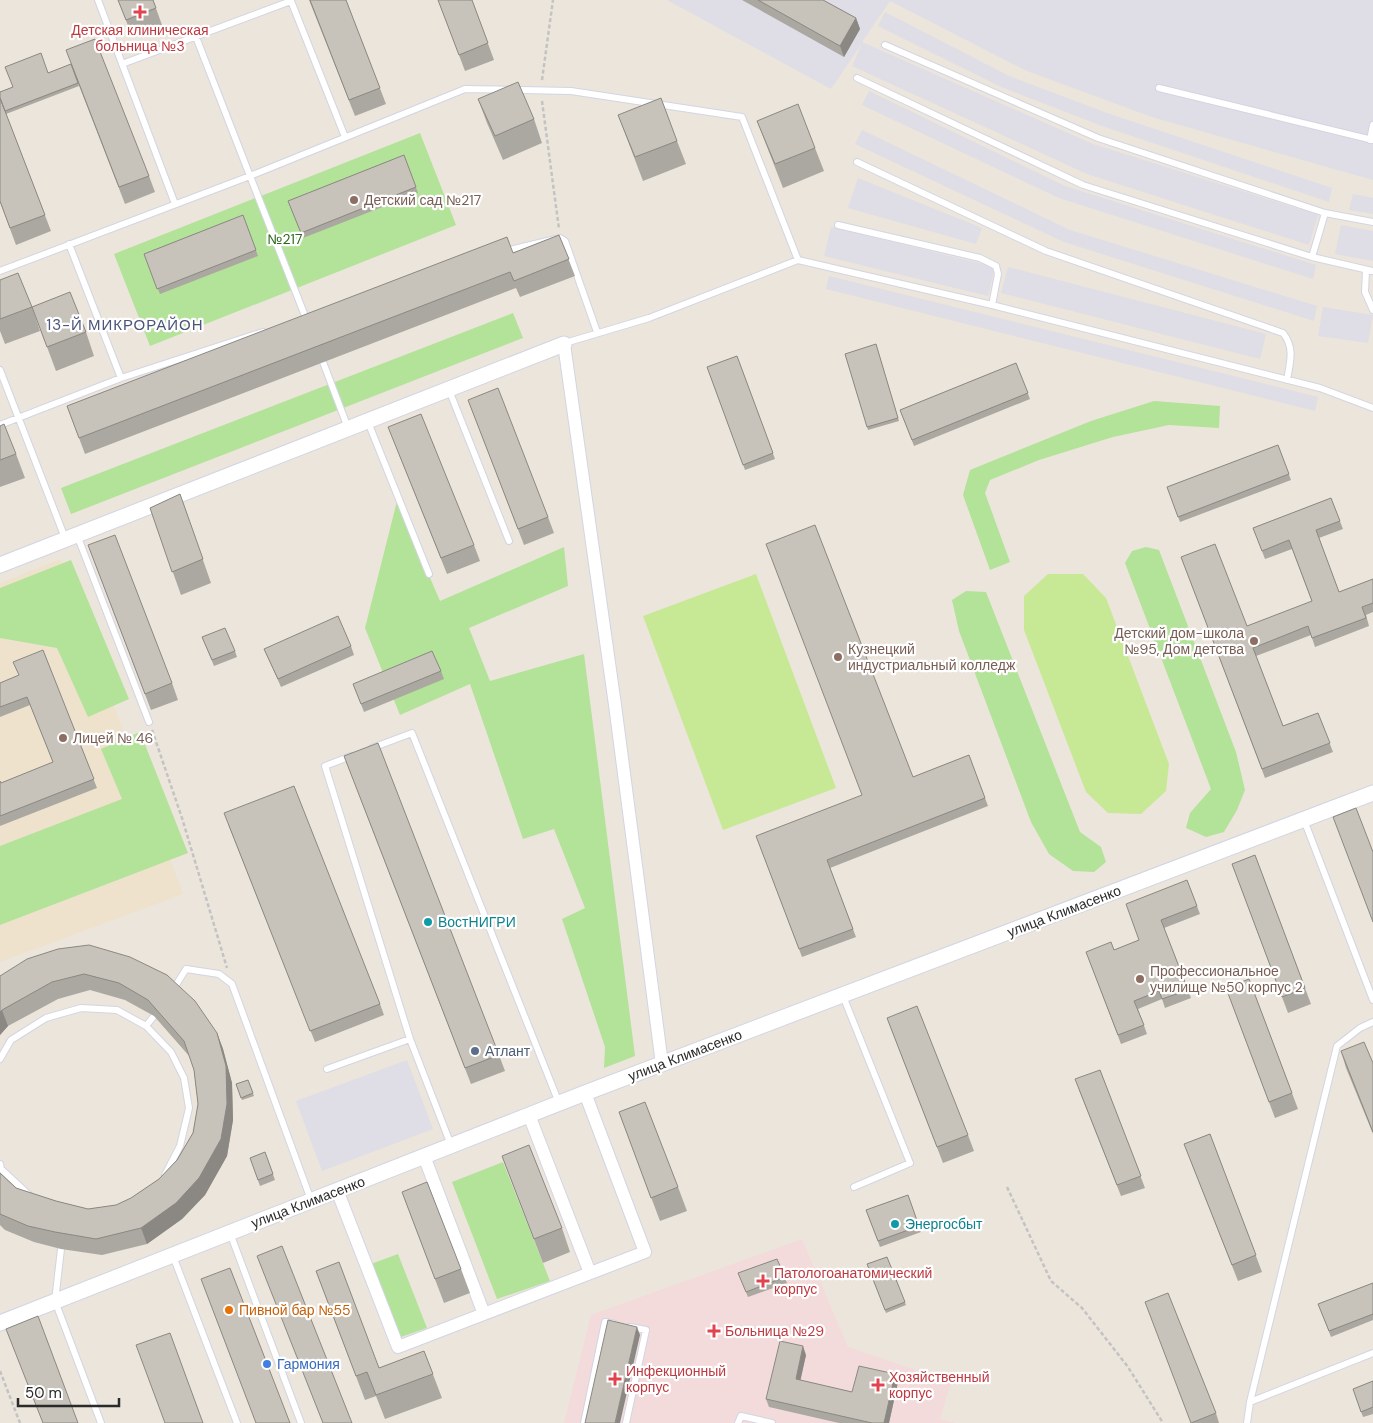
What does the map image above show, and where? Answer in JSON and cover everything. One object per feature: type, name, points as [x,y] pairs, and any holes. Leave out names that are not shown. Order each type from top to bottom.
[{"type":"street","points":[[0,565],[564,344],[615,705],[662,1064]]},
{"type":"street","name":"улица Климасенко","points":[[0,1323],[451,1145],[842,994],[1372,795]]},
{"type":"street","points":[[337,1190],[398,1347],[645,1252],[585,1093]]},
{"type":"street","points":[[529,1115],[590,1273]]},
{"type":"street","points":[[424,1156],[484,1314]]},
{"type":"lane","points":[[98,0],[175,204]]},
{"type":"lane","points":[[122,64],[291,1],[345,138]]},
{"type":"lane","points":[[196,37],[311,331]]},
{"type":"lane","points":[[885,46],[1098,138],[1325,213],[1373,222]]},
{"type":"lane","points":[[857,78],[1083,185],[1312,257],[1369,270],[1365,292],[1373,310]]},
{"type":"lane","points":[[1159,88],[1371,140],[1373,125]]},
{"type":"lane","points":[[0,271],[250,176],[465,89],[571,91],[742,117],[798,260]]},
{"type":"lane","points":[[857,162],[1046,251],[1283,333],[1289,341],[1292,354],[1287,380]]},
{"type":"lane","points":[[1312,257],[1325,213]]},
{"type":"lane","points":[[838,225],[980,258],[996,266],[998,274],[992,305]]},
{"type":"lane","points":[[499,253],[560,238],[568,246],[597,332]]},
{"type":"lane","points":[[69,244],[121,378]]},
{"type":"lane","points":[[564,344],[597,332],[650,318],[798,260],[992,305],[1320,388],[1373,408]]},
{"type":"lane","points":[[297,320],[315,314]]},
{"type":"lane","points":[[0,425],[121,378],[269,330]]},
{"type":"lane","points":[[323,362],[348,428]]},
{"type":"lane","points":[[0,370],[18,418],[72,537],[149,722]]},
{"type":"lane","points":[[449,390],[509,541]]},
{"type":"lane","points":[[367,420],[429,574]]},
{"type":"lane","points":[[368,750],[412,733],[559,1103]]},
{"type":"lane","points":[[360,753],[325,766],[410,1039],[451,1145]]},
{"type":"lane","points":[[1304,820],[1373,1000]]},
{"type":"lane","points":[[173,991],[186,968],[220,974],[232,984],[311,1200]]},
{"type":"lane","points":[[842,994],[910,1163],[854,1187]]},
{"type":"lane","points":[[0,1059],[11,1040],[46,1018],[81,1008],[117,1010],[146,1026],[171,1052],[184,1078],[189,1108],[180,1146],[164,1179]]},
{"type":"lane","points":[[146,1026],[154,1016]]},
{"type":"lane","points":[[1246,1423],[1337,1046],[1360,1028],[1373,1022]]},
{"type":"lane","points":[[327,1069],[410,1039]]},
{"type":"lane","points":[[0,1164],[2,1169],[33,1198],[40,1201]]},
{"type":"lane","points":[[230,1232],[301,1423]]},
{"type":"lane","points":[[61,1249],[55,1301],[101,1423]]},
{"type":"lane","points":[[172,1255],[237,1423]]},
{"type":"lane","points":[[584,1423],[605,1322],[646,1330],[626,1423]]},
{"type":"lane","points":[[1250,1402],[1373,1353]]},
{"type":"lane","points":[[738,1423],[740,1416],[772,1423]]},
{"type":"path","points":[[553,0],[540,90],[560,238]]},
{"type":"path","points":[[149,722],[182,818],[232,984]]},
{"type":"path","points":[[1007,1187],[1051,1281],[1082,1308],[1128,1367],[1164,1423]]},
{"type":"path","points":[[0,1371],[20,1423]]},
{"type":"shaded area","points":[[667,0],[1373,0],[1373,180],[1152,117],[1027,71],[890,1],[862,42],[1093,144],[1318,215],[1309,245],[1087,174],[852,66],[862,43],[831,89]]},
{"type":"shaded area","points":[[885,12],[1009,76],[1107,113],[1332,188],[1329,202],[1102,126],[1001,87],[878,26]]},
{"type":"shaded area","points":[[869,91],[1065,186],[1316,265],[1313,279],[1059,198],[862,105]]},
{"type":"shaded area","points":[[862,130],[1070,230],[1317,306],[1314,321],[1064,242],[855,144]]},
{"type":"shaded area","points":[[858,178],[982,228],[976,244],[848,208]]},
{"type":"shaded area","points":[[1353,194],[1373,198],[1373,214],[1349,210]]},
{"type":"shaded area","points":[[1341,225],[1373,231],[1373,261],[1335,254]]},
{"type":"shaded area","points":[[831,227],[995,267],[988,296],[824,256]]},
{"type":"shaded area","points":[[1008,267],[1266,334],[1260,359],[1001,293]]},
{"type":"shaded area","points":[[829,276],[1318,397],[1315,411],[826,289]]},
{"type":"shaded area","points":[[1323,307],[1373,315],[1368,343],[1318,336]]},
{"type":"shaded area","name":"Лицей № 46","points":[[60,559],[183,894],[0,962],[0,583]]},
{"type":"shaded area","points":[[407,1060],[433,1129],[322,1171],[296,1101]]},
{"type":"shaded area","name":"Больница №29","points":[[802,1239],[848,1347],[951,1382],[940,1419],[955,1423],[564,1423],[591,1315]]},
{"type":"green space","name":"№217","points":[[420,133],[456,225],[150,346],[114,254]]},
{"type":"green space","points":[[513,313],[523,338],[71,514],[61,488]]},
{"type":"green space","points":[[1154,401],[1220,406],[1219,428],[1169,425],[1113,437],[1039,460],[990,480],[985,493],[1010,562],[990,570],[963,495],[970,470],[1091,421]]},
{"type":"green space","points":[[397,501],[440,601],[564,547],[568,586],[469,628],[490,681],[584,654],[635,1056],[604,1068],[605,1047],[562,919],[585,908],[554,829],[523,839],[470,684],[400,715],[365,628]]},
{"type":"green space","points":[[1146,547],[1159,550],[1236,752],[1245,790],[1237,810],[1224,832],[1206,837],[1186,828],[1190,813],[1211,789],[1125,563],[1132,551]]},
{"type":"green space","points":[[71,560],[129,699],[88,717],[57,648],[0,638],[0,588]]},
{"type":"green space","points":[[756,574],[836,788],[723,830],[643,616]]},
{"type":"green space","points":[[1048,574],[1083,574],[1106,598],[1169,764],[1166,791],[1141,814],[1108,813],[1086,792],[1024,630],[1024,596]]},
{"type":"green space","points":[[966,591],[986,592],[1080,832],[1101,847],[1106,862],[1094,872],[1073,871],[1049,854],[1031,822],[959,631],[952,600]]},
{"type":"green space","points":[[140,732],[188,853],[0,925],[0,846],[122,799],[101,749]]},
{"type":"green space","points":[[503,1162],[550,1281],[497,1299],[452,1182]]},
{"type":"green space","points":[[398,1254],[427,1328],[398,1338],[371,1264]]},
{"type":"building","points":[[118,0],[153,0],[156,8],[126,20]]},
{"type":"building","points":[[310,0],[346,0],[380,88],[349,100]]},
{"type":"building","points":[[438,0],[472,0],[488,43],[459,55]]},
{"type":"building","points":[[758,0],[823,0],[856,18],[840,46]]},
{"type":"building","points":[[95,39],[149,176],[119,187],[66,50]]},
{"type":"building","points":[[41,53],[48,73],[71,64],[78,83],[5,111],[0,98],[0,92],[13,87],[5,67]]},
{"type":"building","points":[[518,82],[534,119],[495,136],[478,99]]},
{"type":"building","points":[[0,98],[45,215],[10,228],[0,201]]},
{"type":"building","points":[[661,98],[677,141],[635,157],[618,115]]},
{"type":"building","points":[[798,104],[815,148],[775,164],[757,121]]},
{"type":"building","name":"Детский сад №217","points":[[404,155],[416,187],[301,233],[288,201]]},
{"type":"building","points":[[243,215],[256,250],[157,289],[144,254]]},
{"type":"building","points":[[559,235],[569,259],[514,281],[510,272],[79,438],[67,406],[507,237],[513,253]]},
{"type":"building","points":[[18,273],[32,307],[0,319],[0,280]]},
{"type":"building","points":[[70,292],[86,332],[47,347],[32,307]]},
{"type":"building","points":[[876,344],[898,418],[867,427],[845,354]]},
{"type":"building","points":[[737,356],[773,453],[743,465],[707,367]]},
{"type":"building","points":[[1016,363],[1028,393],[912,440],[900,410]]},
{"type":"building","points":[[498,388],[548,517],[518,529],[468,400]]},
{"type":"building","points":[[421,414],[474,545],[441,558],[388,427]]},
{"type":"building","points":[[4,424],[16,454],[0,460],[0,426]]},
{"type":"building","points":[[1278,445],[1289,474],[1178,517],[1167,487]]},
{"type":"building","points":[[180,494],[203,559],[172,572],[150,508]]},
{"type":"building","name":"Детский дом-школа №95, Дом детства","points":[[1331,498],[1340,521],[1316,530],[1339,592],[1373,579],[1373,603],[1362,607],[1366,618],[1312,638],[1308,626],[1253,648],[1283,726],[1318,713],[1330,743],[1262,769],[1181,557],[1215,544],[1247,626],[1312,601],[1289,540],[1262,551],[1253,528]]},
{"type":"building","name":"Кузнецкий индустриальный колледж","points":[[815,525],[913,777],[969,755],[985,798],[827,860],[853,929],[799,949],[756,836],[862,795],[766,544]]},
{"type":"building","points":[[115,535],[172,683],[145,694],[88,545]]},
{"type":"building","points":[[338,616],[351,646],[278,679],[264,649]]},
{"type":"building","points":[[225,628],[235,651],[212,660],[202,637]]},
{"type":"building","points":[[43,650],[94,779],[0,816],[0,781],[1,783],[53,762],[27,697],[0,707],[0,683],[19,675],[13,662]]},
{"type":"building","points":[[432,651],[441,671],[361,704],[353,684]]},
{"type":"building","name":"ВостНИГРИ","points":[[378,743],[499,1055],[465,1068],[344,756]]},
{"type":"building","points":[[294,786],[380,1004],[310,1031],[224,813]]},
{"type":"building","points":[[1356,808],[1373,852],[1373,922],[1333,817]]},
{"type":"building","points":[[1255,855],[1305,988],[1282,997],[1232,864]]},
{"type":"building","name":"Профессиональное училище №50 корпус 2","points":[[1187,880],[1197,906],[1161,920],[1188,990],[1162,999],[1159,991],[1134,1001],[1144,1025],[1118,1035],[1086,952],[1111,942],[1114,950],[1139,940],[1126,904]]},
{"type":"building","points":[[89,945],[130,957],[167,975],[195,1001],[217,1033],[226,1066],[227,1104],[221,1139],[199,1178],[176,1203],[141,1228],[96,1239],[28,1226],[0,1214],[0,1173],[16,1188],[56,1201],[88,1209],[116,1205],[131,1198],[159,1179],[177,1160],[193,1133],[198,1104],[194,1070],[184,1041],[148,1000],[119,983],[84,974],[52,982],[0,1012],[0,976],[27,959],[58,949]]},
{"type":"building","points":[[1249,979],[1292,1093],[1269,1102],[1226,988]]},
{"type":"building","points":[[917,1006],[968,1135],[937,1147],[887,1018]]},
{"type":"building","points":[[1364,1042],[1373,1063],[1373,1132],[1341,1051]]},
{"type":"building","points":[[1100,1070],[1141,1176],[1117,1185],[1075,1079]]},
{"type":"building","points":[[248,1080],[253,1093],[241,1098],[236,1084]]},
{"type":"building","points":[[645,1102],[678,1187],[651,1198],[619,1112]]},
{"type":"building","points":[[1210,1134],[1256,1255],[1232,1265],[1184,1144]]},
{"type":"building","points":[[529,1145],[562,1228],[534,1239],[502,1156]]},
{"type":"building","points":[[265,1152],[273,1174],[258,1180],[250,1158]]},
{"type":"building","points":[[427,1182],[461,1269],[435,1279],[402,1192]]},
{"type":"building","name":"Энергосбыт","points":[[908,1195],[919,1226],[878,1241],[866,1210]]},
{"type":"building","points":[[282,1246],[352,1423],[323,1423],[257,1256]]},
{"type":"building","points":[[887,1257],[905,1302],[885,1310],[867,1264]]},
{"type":"building","name":"Патологоанатомический корпус","points":[[777,1259],[785,1277],[746,1292],[738,1273]]},
{"type":"building","points":[[339,1262],[379,1368],[424,1351],[433,1374],[376,1395],[367,1372],[356,1376],[316,1271]]},
{"type":"building","points":[[230,1268],[290,1423],[256,1423],[201,1279]]},
{"type":"building","points":[[1373,1283],[1373,1314],[1329,1331],[1318,1304]]},
{"type":"building","points":[[1168,1293],[1216,1413],[1191,1423],[1145,1302]]},
{"type":"building","points":[[38,1316],[78,1423],[43,1423],[6,1329]]},
{"type":"building","name":"Инфекционный корпус","points":[[608,1320],[637,1327],[615,1423],[585,1423]]},
{"type":"building","points":[[170,1333],[203,1423],[165,1423],[136,1345]]},
{"type":"building","name":"Хозяйственный корпус","points":[[780,1341],[803,1346],[796,1379],[852,1392],[859,1366],[895,1374],[884,1423],[872,1423],[766,1399]]},
{"type":"building","points":[[1373,1381],[1373,1407],[1361,1412],[1353,1389]]},
{"type":"place","name":"Детская клиническая больница №3","points":[[140,12]]},
{"type":"place","name":"Детский сад №217","points":[[354,200]]},
{"type":"place","name":"Детский дом-школа №95, Дом детства","points":[[1254,641]]},
{"type":"place","name":"Кузнецкий индустриальный колледж","points":[[838,657]]},
{"type":"place","name":"Лицей № 46","points":[[63,738]]},
{"type":"place","name":"ВостНИГРИ","points":[[428,922]]},
{"type":"place","name":"Профессиональное училище №50 корпус 2","points":[[1140,979]]},
{"type":"place","name":"Атлант","points":[[475,1051]]},
{"type":"place","name":"Энергосбыт","points":[[895,1224]]},
{"type":"place","name":"Патологоанатомический корпус","points":[[763,1281]]},
{"type":"place","name":"Пивной бар №55","points":[[229,1310]]},
{"type":"place","name":"Больница №29","points":[[714,1331]]},
{"type":"place","name":"Гармония","points":[[267,1364]]},
{"type":"place","name":"Инфекционный корпус","points":[[615,1379]]},
{"type":"place","name":"Хозяйственный корпус","points":[[878,1385]]},
{"type":"district","name":"13-Й МИКРОРАЙОН","points":[[125,325]]}]
